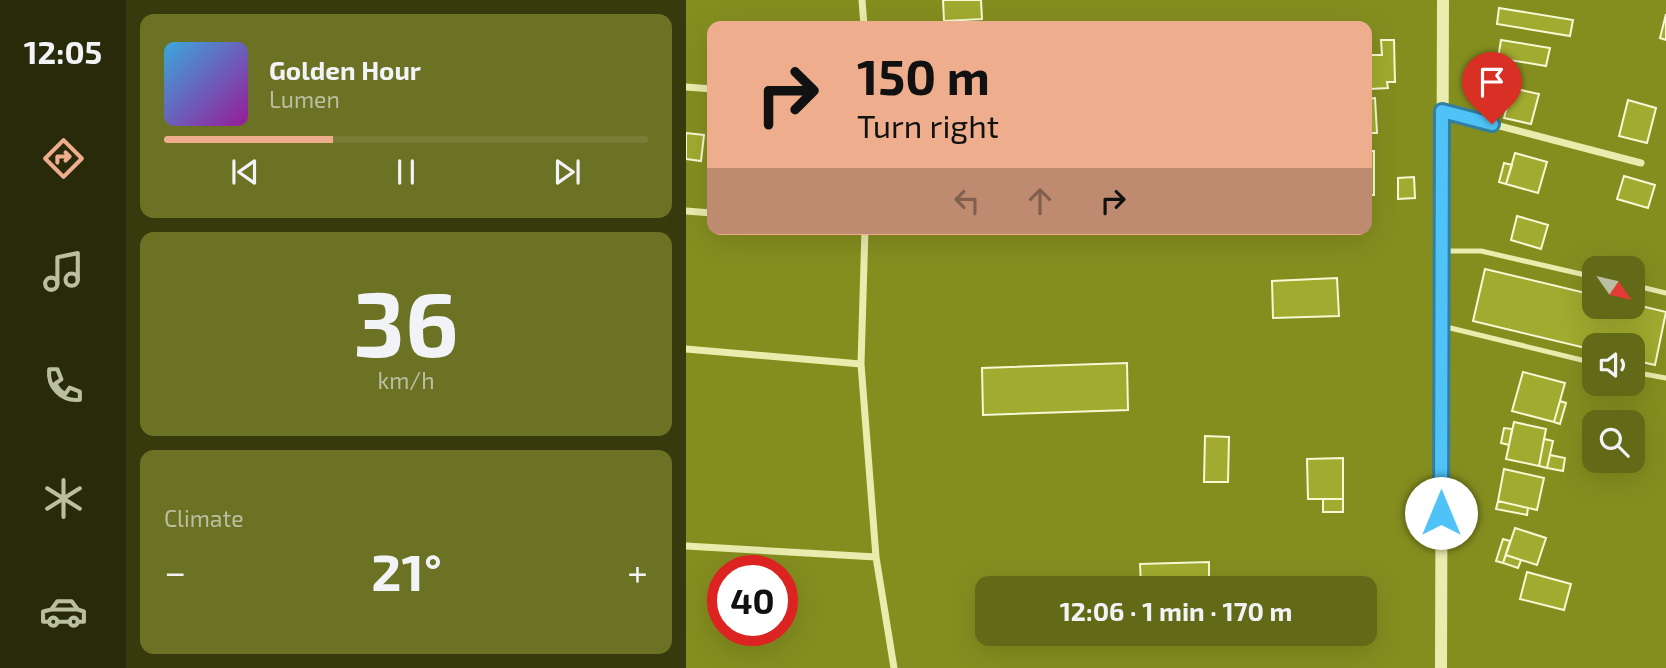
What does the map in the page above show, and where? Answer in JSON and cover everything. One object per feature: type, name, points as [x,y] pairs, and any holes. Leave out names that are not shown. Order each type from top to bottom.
[{"type":"street","points":[[862,0],[864,21]]},
{"type":"street","points":[[1441,668],[1443,0]]},
{"type":"street","points":[[686,87],[707,89]]},
{"type":"street","points":[[1442,111],[1641,163]]},
{"type":"street","points":[[686,211],[707,213]]},
{"type":"street","points":[[865,235],[861,364],[876,557],[894,668]]},
{"type":"street","points":[[686,349],[861,364]]},
{"type":"street","points":[[686,546],[876,557]]},
{"type":"lane","points":[[1442,251],[1481,251],[1582,273]]},
{"type":"lane","points":[[1645,288],[1666,293]]},
{"type":"lane","points":[[1442,326],[1582,360]]},
{"type":"lane","points":[[1645,375],[1666,379]]},
{"type":"building","points":[[943,0],[981,0],[982,19],[944,21]]},
{"type":"building","points":[[1499,8],[1573,20],[1570,36],[1497,24]]},
{"type":"building","points":[[1666,14],[1666,40],[1660,38]]},
{"type":"building","points":[[1381,40],[1394,40],[1395,82],[1387,82],[1388,88],[1372,89],[1372,55],[1382,55]]},
{"type":"building","points":[[1501,40],[1550,48],[1546,66],[1498,58]]},
{"type":"building","points":[[1512,88],[1539,94],[1531,124],[1504,118]]},
{"type":"building","points":[[1372,98],[1375,98],[1377,133],[1372,133]]},
{"type":"building","points":[[1628,100],[1656,108],[1647,143],[1619,136]]},
{"type":"building","points":[[686,133],[704,135],[701,161],[686,159]]},
{"type":"building","points":[[1372,151],[1374,151],[1372,195]]},
{"type":"building","points":[[1515,153],[1547,162],[1538,193],[1506,184]]},
{"type":"building","points":[[1504,163],[1512,165],[1506,184],[1499,182]]},
{"type":"building","points":[[1624,176],[1655,185],[1648,208],[1617,199]]},
{"type":"building","points":[[1414,177],[1415,198],[1398,199],[1398,178]]},
{"type":"building","points":[[1517,216],[1548,225],[1541,249],[1511,240]]},
{"type":"building","points":[[1485,269],[1582,292],[1582,319],[1645,319],[1645,307],[1666,312],[1655,365],[1645,363],[1645,333],[1582,333],[1582,347],[1473,321]]},
{"type":"building","points":[[1337,278],[1339,316],[1273,318],[1272,281]]},
{"type":"building","points":[[1127,363],[1128,410],[983,415],[982,368]]},
{"type":"building","points":[[1523,372],[1565,383],[1554,422],[1512,411]]},
{"type":"building","points":[[1560,401],[1566,403],[1560,424],[1554,422]]},
{"type":"building","points":[[1514,422],[1546,429],[1539,466],[1506,459]]},
{"type":"building","points":[[1504,428],[1512,429],[1509,445],[1501,443]]},
{"type":"building","points":[[1205,436],[1229,437],[1228,482],[1204,482]]},
{"type":"building","points":[[1544,439],[1553,441],[1547,468],[1539,466]]},
{"type":"building","points":[[1550,455],[1565,458],[1563,471],[1547,468]]},
{"type":"building","points":[[1343,458],[1343,499],[1308,499],[1307,459]]},
{"type":"building","points":[[1504,469],[1544,478],[1537,510],[1498,501]]},
{"type":"building","points":[[1323,499],[1343,499],[1343,512],[1323,512]]},
{"type":"building","points":[[1498,501],[1528,508],[1527,515],[1496,509]]},
{"type":"building","points":[[1515,528],[1546,538],[1537,565],[1506,555]]},
{"type":"building","points":[[1503,539],[1510,541],[1503,563],[1496,561]]},
{"type":"building","points":[[1506,555],[1521,560],[1518,568],[1503,563]]},
{"type":"building","points":[[1209,562],[1209,576],[1141,576],[1140,564]]},
{"type":"building","points":[[1527,572],[1571,584],[1564,610],[1520,599]]},
{"type":"route","points":[[1441,513],[1442,111],[1492,124]]}]
